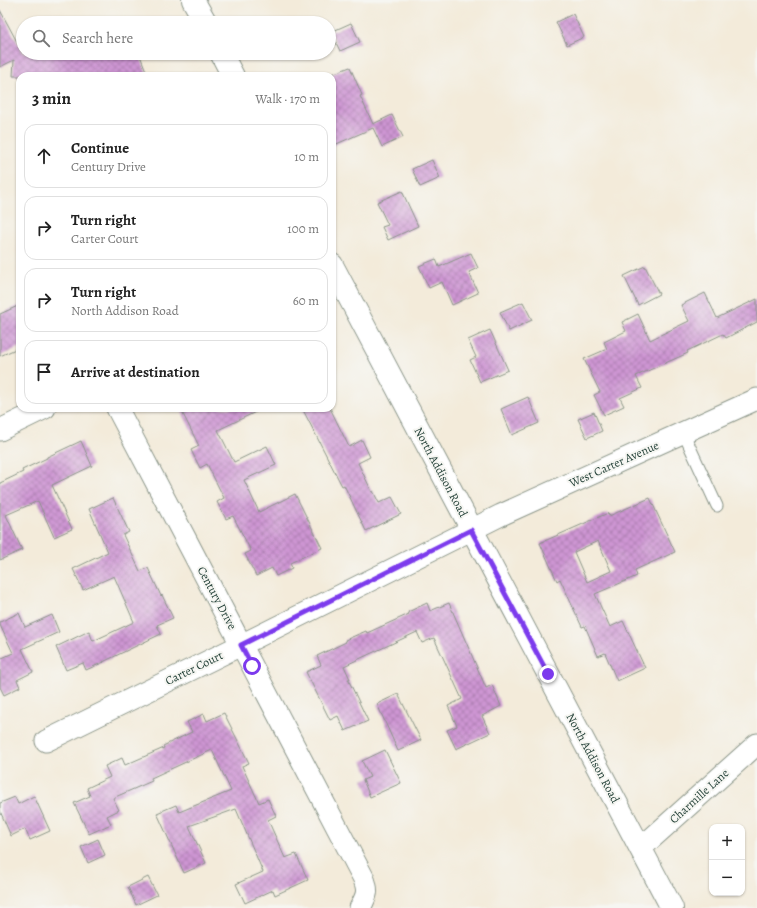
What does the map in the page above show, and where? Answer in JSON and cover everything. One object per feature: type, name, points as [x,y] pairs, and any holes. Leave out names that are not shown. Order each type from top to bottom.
[{"type":"street","points":[[193,0],[202,16]]},
{"type":"street","points":[[225,60],[231,72]]},
{"type":"street","name":"North Addison Road","points":[[336,273],[672,908]]},
{"type":"street","name":"West Carter Avenue","points":[[471,530],[757,399]]},
{"type":"street","points":[[0,430],[37,412]]},
{"type":"street","name":"Century Drive","points":[[119,412],[363,877],[366,886],[363,902]]},
{"type":"street","name":"Carter Court","points":[[46,741],[471,530]]},
{"type":"street","name":"Charmille Lane","points":[[641,848],[757,744]]},
{"type":"lane","points":[[683,432],[717,506]]},
{"type":"building","points":[[0,10],[16,40],[16,60],[142,60],[146,72],[16,72],[16,76],[13,76],[14,60],[0,67]]},
{"type":"building","points":[[573,14],[584,37],[567,45],[556,22]]},
{"type":"building","points":[[351,23],[360,42],[340,51],[336,43],[336,30]]},
{"type":"building","points":[[350,67],[362,95],[360,96],[373,124],[392,115],[403,137],[382,147],[373,128],[336,144],[336,72]]},
{"type":"building","points":[[432,160],[440,178],[420,187],[412,169]]},
{"type":"building","points":[[402,191],[418,226],[388,240],[382,227],[388,225],[377,202]]},
{"type":"building","points":[[471,253],[478,268],[469,272],[478,293],[452,305],[442,282],[429,288],[419,266],[436,259],[439,267]]},
{"type":"building","points":[[645,266],[659,294],[638,305],[624,276]]},
{"type":"building","points":[[705,293],[717,318],[757,299],[757,322],[726,338],[723,334],[687,351],[688,353],[636,376],[642,388],[620,398],[624,406],[604,415],[594,395],[600,392],[584,359],[607,349],[604,342],[626,331],[622,322],[638,314],[650,340],[689,321],[681,305]]},
{"type":"building","points":[[523,302],[532,320],[509,331],[500,312]]},
{"type":"building","points":[[16,307],[16,349],[0,356],[0,314]]},
{"type":"building","points":[[490,330],[508,370],[480,382],[470,360],[476,357],[468,340]]},
{"type":"building","points":[[528,397],[539,423],[512,435],[501,409]]},
{"type":"building","points":[[182,412],[256,412],[218,430],[234,462],[267,446],[276,465],[244,480],[259,512],[295,494],[322,548],[290,563],[292,568],[276,576],[272,568],[256,576],[245,554],[251,551],[233,516],[226,519],[217,502],[224,498],[207,464],[200,468],[191,450],[199,446]]},
{"type":"building","points":[[304,412],[332,412],[349,447],[362,440],[370,457],[358,463],[372,492],[373,491],[379,503],[392,497],[401,514],[366,531],[344,485],[342,486]]},
{"type":"building","points":[[594,412],[602,431],[587,438],[578,419]]},
{"type":"building","points":[[81,441],[92,466],[52,485],[72,529],[54,537],[38,501],[6,515],[22,550],[0,560],[0,483],[23,472],[22,470],[47,457]]},
{"type":"building","points":[[113,498],[129,532],[123,535],[140,571],[148,568],[173,618],[157,625],[161,634],[104,662],[86,670],[83,663],[66,670],[56,647],[89,631],[93,641],[134,622],[114,576],[83,590],[73,569],[108,552],[89,509]]},
{"type":"building","points":[[650,498],[675,552],[635,570],[637,576],[595,594],[610,627],[623,621],[645,668],[617,681],[605,653],[598,656],[585,626],[582,627],[560,579],[557,581],[540,543],[608,513],[609,516]],"holes":[[[598,541],[611,571],[587,582],[574,552]]]},
{"type":"building","points":[[427,603],[430,611],[449,603],[486,688],[492,685],[501,706],[482,716],[490,733],[456,749],[447,730],[457,726],[448,706],[462,699],[434,638],[422,643],[417,632],[344,666],[350,679],[348,679],[368,721],[345,731],[338,716],[330,720],[306,672],[321,665],[317,656],[346,642],[345,640],[366,631],[367,633],[409,614],[408,612]]},
{"type":"building","points":[[19,613],[25,627],[52,615],[59,632],[22,649],[33,672],[17,680],[20,687],[4,695],[0,687],[0,659],[13,653],[0,622]]},
{"type":"building","points":[[398,694],[421,740],[398,751],[377,704]]},
{"type":"building","points":[[224,713],[249,763],[242,766],[259,803],[268,799],[276,816],[268,820],[285,858],[296,854],[308,880],[275,895],[273,890],[245,903],[236,884],[263,872],[236,809],[189,826],[206,863],[184,873],[157,813],[176,805],[179,812],[231,791],[212,750],[151,778],[152,781],[113,798],[119,810],[107,816],[111,824],[89,834],[74,803],[90,796],[87,788],[110,777],[105,766],[122,758],[125,765],[164,748],[163,746],[192,732],[187,722],[204,714],[207,721]]},
{"type":"building","points":[[385,750],[401,783],[370,797],[363,780],[370,777],[362,761]]},
{"type":"building","points":[[34,796],[50,831],[30,840],[25,829],[11,836],[0,811],[0,803],[15,797],[18,804]]},
{"type":"building","points":[[98,839],[105,855],[88,863],[81,847]]},
{"type":"building","points":[[148,877],[157,895],[136,905],[128,887]]},
{"type":"route","points":[[252,666],[241,645],[471,530],[548,674]]}]
